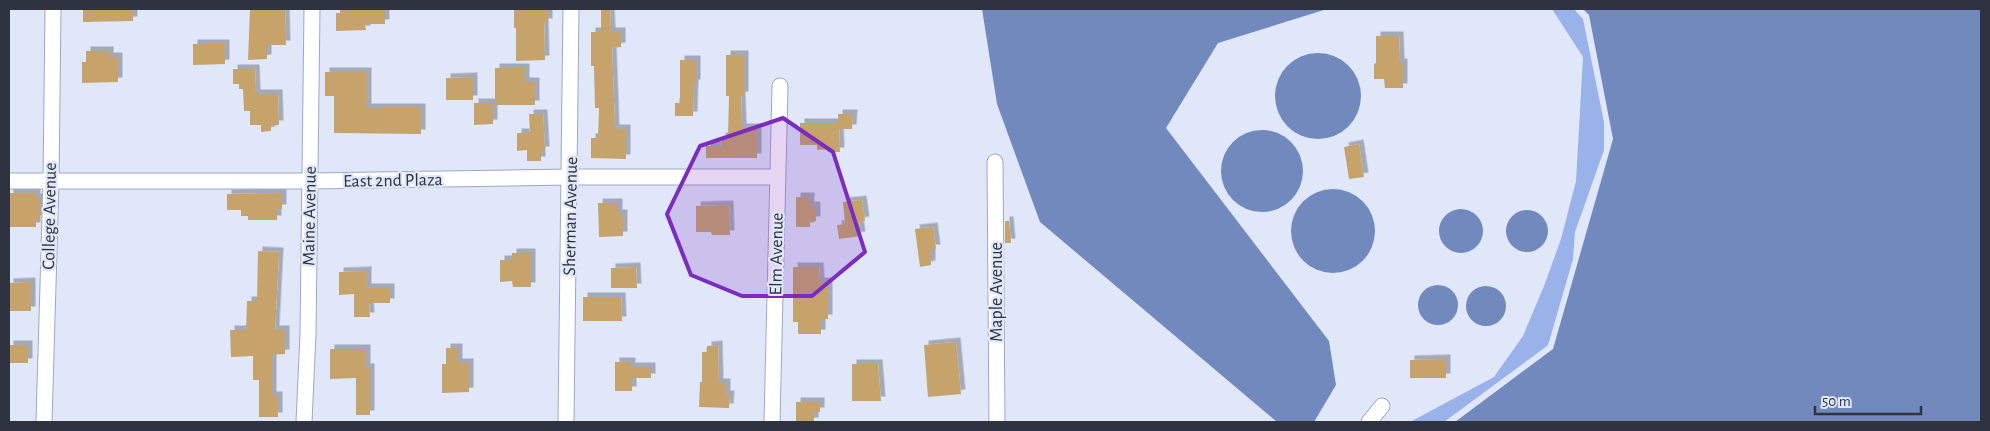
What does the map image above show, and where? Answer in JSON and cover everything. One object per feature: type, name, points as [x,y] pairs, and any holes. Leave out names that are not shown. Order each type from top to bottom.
[{"type":"street","name":"College Avenue","points":[[44,422],[51,182],[52,9]]},
{"type":"street","name":"Maine Avenue","points":[[304,422],[308,334],[312,9]]},
{"type":"street","name":"Sherman Avenue","points":[[566,422],[571,9]]},
{"type":"street","name":"Elm Avenue","points":[[772,422],[780,86]]},
{"type":"street","name":"Maple Avenue","points":[[995,162],[997,422]]},
{"type":"street","name":"East 2nd Plaza","points":[[9,181],[310,181],[778,176]]},
{"type":"street","points":[[1369,422],[1382,406]]},
{"type":"highlighted area","points":[[783,118],[833,152],[865,252],[812,296],[742,296],[691,275],[667,214],[700,146]]},
{"type":"shaded area","points":[[982,9],[1327,9],[1218,43],[1166,128],[1329,341],[1336,385],[1314,422],[1277,422],[1040,222],[997,104]]},
{"type":"shaded area","points":[[1552,9],[1574,9],[1583,19],[1604,122],[1604,150],[1575,232],[1573,259],[1549,342],[1547,346],[1444,422],[1410,422],[1494,377],[1523,336],[1561,239],[1576,181],[1583,57]]},
{"type":"shaded area","points":[[1583,9],[1981,9],[1981,422],[1455,422],[1553,349],[1613,139],[1589,15]]},
{"type":"shaded area","points":[[1318,53],[1334,57],[1348,66],[1357,80],[1361,96],[1357,112],[1348,126],[1334,135],[1318,139],[1302,135],[1288,126],[1279,112],[1275,96],[1279,80],[1288,66],[1302,57]]},
{"type":"shaded area","points":[[1262,130],[1278,133],[1291,142],[1300,155],[1303,171],[1300,187],[1291,200],[1278,209],[1262,212],[1246,209],[1233,200],[1224,187],[1221,171],[1224,155],[1233,142],[1246,133]]},
{"type":"shaded area","points":[[1333,189],[1349,192],[1363,201],[1372,215],[1375,231],[1372,247],[1363,261],[1349,270],[1333,273],[1317,270],[1303,261],[1294,247],[1291,231],[1294,215],[1303,201],[1317,192]]},
{"type":"shaded area","points":[[1457,209],[1465,209],[1477,215],[1483,231],[1477,247],[1465,253],[1457,253],[1445,247],[1439,235],[1439,227],[1445,215]]},
{"type":"shaded area","points":[[1523,210],[1531,210],[1542,216],[1548,231],[1542,246],[1531,252],[1523,252],[1512,246],[1506,235],[1506,227],[1512,216]]},
{"type":"shaded area","points":[[1438,285],[1452,291],[1458,305],[1452,319],[1438,325],[1424,319],[1418,305],[1424,291]]},
{"type":"shaded area","points":[[1490,286],[1497,289],[1503,295],[1506,306],[1505,314],[1497,323],[1490,326],[1482,326],[1475,323],[1467,314],[1466,302],[1469,295],[1478,287]]},
{"type":"building","points":[[83,9],[133,9],[133,21],[83,22]]},
{"type":"building","points":[[250,9],[285,9],[286,45],[267,45],[267,59],[248,60]]},
{"type":"building","points":[[340,9],[385,9],[385,24],[365,24],[366,30],[336,31],[336,13],[340,13]]},
{"type":"building","points":[[514,9],[548,9],[548,23],[544,23],[545,60],[516,61]]},
{"type":"building","points":[[601,10],[610,10],[611,32],[621,32],[621,47],[612,48],[615,129],[626,129],[626,159],[591,158],[591,138],[598,138],[599,108],[595,108],[594,66],[591,66],[591,32],[601,32]]},
{"type":"building","points":[[1376,36],[1399,36],[1400,63],[1403,63],[1403,88],[1385,88],[1384,79],[1374,79]]},
{"type":"building","points":[[193,44],[225,44],[225,64],[193,65]]},
{"type":"building","points":[[86,51],[109,51],[109,57],[118,57],[118,82],[82,83],[82,62],[86,62]]},
{"type":"building","points":[[726,55],[744,55],[744,96],[741,96],[742,128],[757,128],[757,158],[706,158],[706,146],[722,146],[721,137],[728,137],[729,96],[726,96]]},
{"type":"building","points":[[680,60],[696,60],[693,116],[675,116],[675,103],[680,103]]},
{"type":"building","points":[[495,68],[525,68],[525,82],[535,82],[535,105],[495,105]]},
{"type":"building","points":[[233,69],[255,69],[256,94],[278,94],[279,125],[271,125],[271,131],[261,132],[261,125],[250,125],[250,111],[244,111],[243,89],[239,89],[239,84],[233,84]]},
{"type":"building","points":[[325,72],[367,72],[367,108],[421,108],[421,134],[334,133],[334,96],[325,96]]},
{"type":"building","points":[[473,77],[473,100],[446,100],[446,78]]},
{"type":"building","points":[[474,103],[493,103],[493,124],[474,125]]},
{"type":"building","points":[[529,114],[543,114],[545,151],[541,151],[541,161],[527,161],[527,150],[517,151],[517,133],[530,133]]},
{"type":"building","points":[[838,114],[853,114],[852,129],[839,129],[840,152],[828,152],[828,149],[817,150],[817,145],[800,145],[800,123],[838,123]]},
{"type":"building","points":[[1359,144],[1364,177],[1349,179],[1344,147]]},
{"type":"building","points":[[9,193],[36,193],[36,198],[40,198],[40,220],[36,220],[36,227],[9,227]]},
{"type":"building","points":[[282,193],[282,209],[277,209],[277,220],[248,220],[248,216],[241,216],[241,210],[227,210],[227,194]]},
{"type":"building","points":[[796,197],[810,197],[810,206],[816,206],[816,221],[810,221],[810,227],[796,227]]},
{"type":"building","points":[[862,200],[865,221],[859,222],[861,236],[839,239],[837,225],[845,224],[843,202]]},
{"type":"building","points":[[598,203],[618,203],[618,214],[623,214],[623,236],[599,237]]},
{"type":"building","points":[[729,205],[730,235],[712,235],[711,232],[696,232],[696,206]]},
{"type":"building","points":[[1005,221],[1009,221],[1011,243],[1005,243]]},
{"type":"building","points":[[933,227],[936,249],[931,249],[931,265],[920,267],[915,229]]},
{"type":"building","points":[[258,251],[279,252],[275,330],[285,330],[285,354],[272,355],[272,396],[278,396],[278,417],[259,417],[259,380],[253,380],[253,356],[231,357],[230,330],[246,330],[247,301],[257,301]]},
{"type":"building","points":[[512,253],[531,253],[531,287],[513,287],[512,281],[500,282],[500,260],[512,260]]},
{"type":"building","points":[[636,267],[637,288],[611,288],[611,268]]},
{"type":"building","points":[[793,267],[819,267],[820,282],[828,282],[828,319],[821,319],[821,334],[798,334],[798,322],[793,322]]},
{"type":"building","points":[[367,271],[367,288],[390,288],[390,303],[369,303],[370,317],[354,317],[354,294],[339,295],[339,272]]},
{"type":"building","points":[[31,282],[31,311],[9,311],[9,283]]},
{"type":"building","points":[[583,297],[621,297],[622,321],[583,321]]},
{"type":"building","points":[[956,342],[961,394],[928,397],[924,345]]},
{"type":"building","points":[[9,345],[28,345],[28,363],[9,363]]},
{"type":"building","points":[[718,345],[719,383],[726,383],[726,395],[730,395],[729,408],[699,407],[700,382],[702,382],[702,352],[707,352],[707,346]]},
{"type":"building","points":[[446,348],[458,348],[458,363],[469,363],[469,392],[442,393],[442,364],[446,364]]},
{"type":"building","points":[[330,349],[366,349],[366,368],[370,368],[370,415],[356,415],[356,378],[330,379]]},
{"type":"building","points":[[1446,359],[1446,378],[1410,378],[1410,360]]},
{"type":"building","points":[[615,362],[631,362],[631,367],[651,367],[651,378],[632,378],[632,391],[615,391]]},
{"type":"building","points":[[852,364],[878,364],[881,401],[852,401]]},
{"type":"building","points":[[796,402],[820,402],[820,412],[814,412],[814,422],[796,422]]}]
